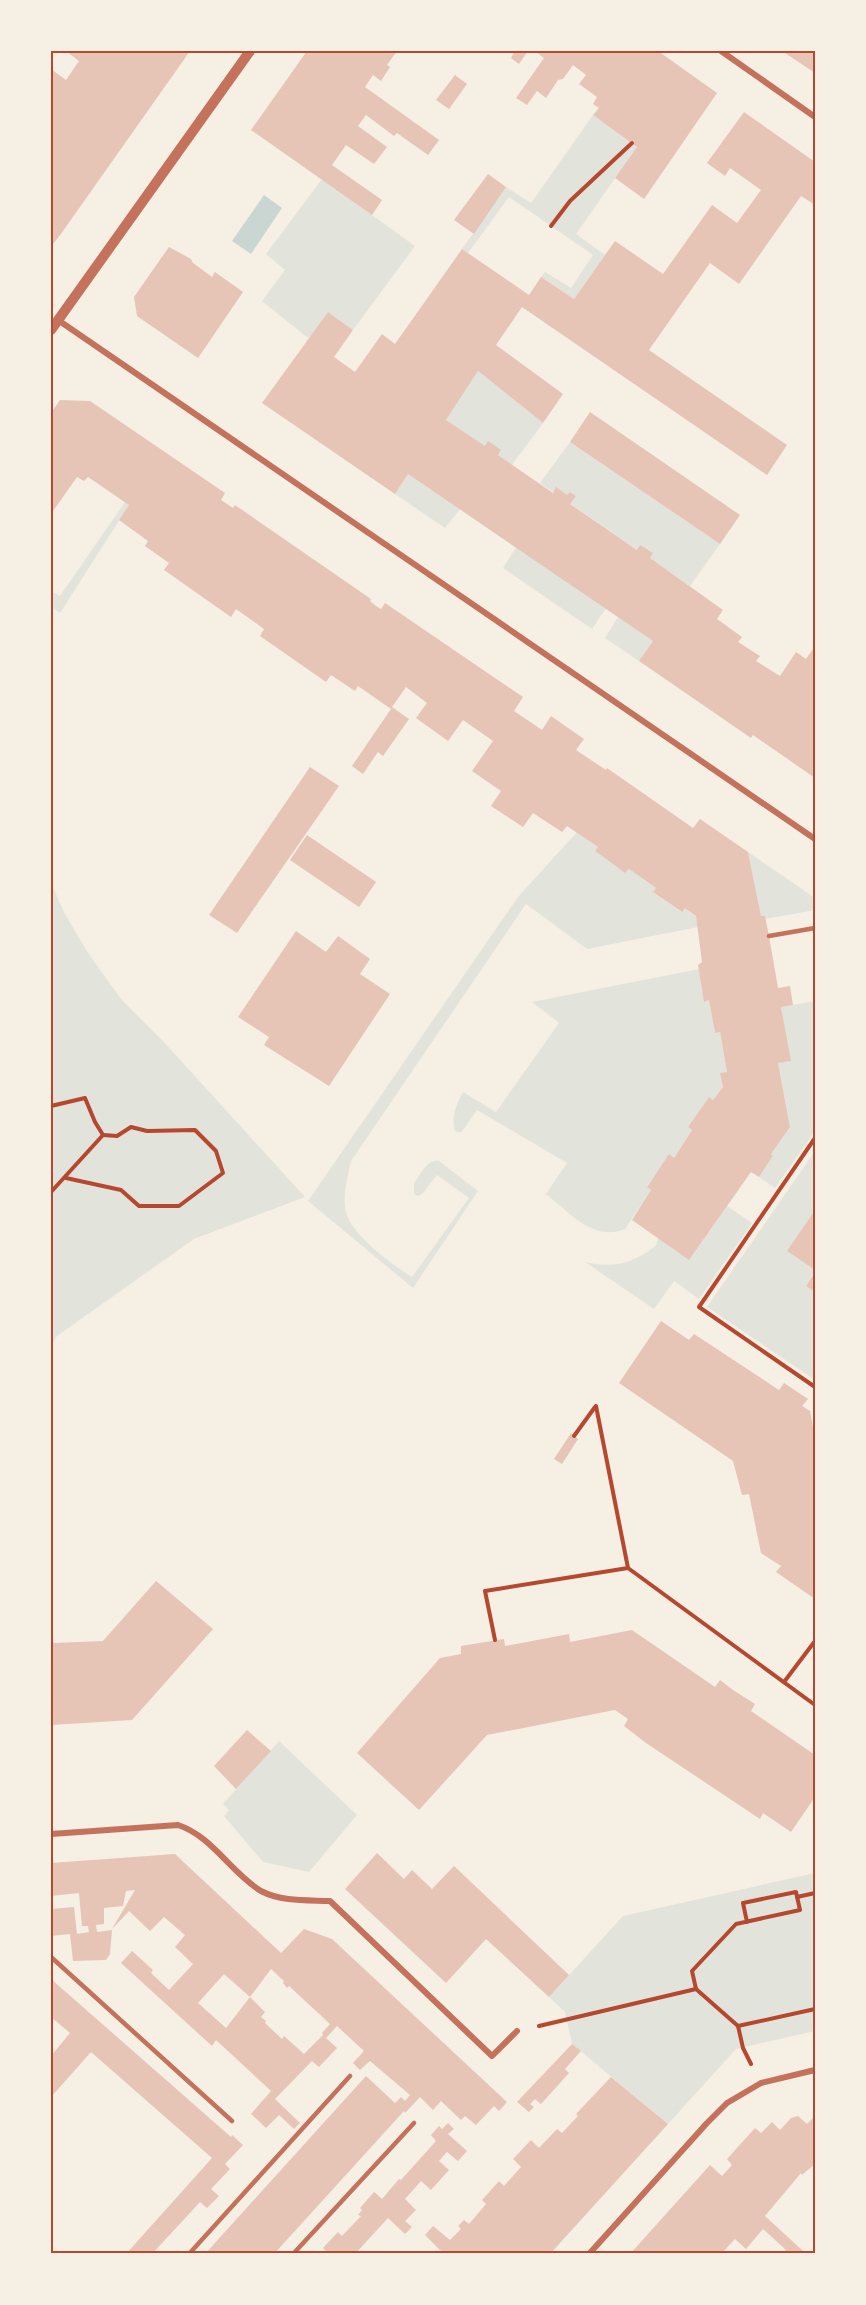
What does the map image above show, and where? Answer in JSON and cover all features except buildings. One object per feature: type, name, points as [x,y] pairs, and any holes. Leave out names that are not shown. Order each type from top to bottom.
[{"type":"street","points":[[51,330],[54,318],[250,51]]},
{"type":"street","points":[[721,51],[815,117]]},
{"type":"street","points":[[54,318],[815,839]]},
{"type":"street","points":[[51,1834],[178,1825],[194,1830],[262,1891],[288,1900],[330,1901],[492,2056],[517,2031]]},
{"type":"street","points":[[589,2254],[727,2103],[761,2083],[815,2070]]},
{"type":"lane","points":[[769,936],[815,928]]},
{"type":"lane","points":[[51,1957],[232,2121]]},
{"type":"lane","points":[[189,2254],[350,2076]]},
{"type":"lane","points":[[293,2254],[414,2123]]},
{"type":"path","points":[[551,226],[570,201],[632,143]]},
{"type":"path","points":[[51,1106],[85,1098],[103,1135]]},
{"type":"path","points":[[66,1178],[121,1190],[139,1206],[179,1206],[223,1173],[216,1151],[195,1130],[147,1131],[131,1126],[117,1136],[103,1135]]},
{"type":"path","points":[[51,1192],[103,1135]]},
{"type":"path","points":[[815,1138],[699,1307],[815,1388]]},
{"type":"path","points":[[574,1436],[596,1406],[628,1568],[815,1705]]},
{"type":"path","points":[[495,1640],[485,1591],[628,1568]]},
{"type":"path","points":[[784,1682],[815,1641]]},
{"type":"path","points":[[747,1922],[743,1902],[796,1892],[800,1910],[747,1922],[736,1924],[692,1971],[696,1989],[738,2026],[743,2048],[761,2083]]},
{"type":"path","points":[[797,1897],[815,1893]]},
{"type":"path","points":[[517,2031],[696,1989]]},
{"type":"path","points":[[738,2026],[815,2009]]},
{"type":"shaded area","points":[[593,115],[637,147],[576,234],[605,255],[574,299],[541,277],[545,272],[571,288],[593,255],[509,197],[468,253],[462,249],[506,187],[531,203]]},
{"type":"shaded area","points":[[322,179],[415,246],[353,330],[328,312],[308,338],[262,301],[285,270],[266,254]]},
{"type":"shaded area","points":[[264,195],[282,208],[251,254],[232,241]]},
{"type":"shaded area","points":[[478,371],[543,423],[512,465],[446,420]]},
{"type":"shaded area","points":[[570,442],[720,544],[690,586],[540,483]]},
{"type":"shaded area","points":[[408,474],[460,509],[445,528],[395,494]]},
{"type":"shaded area","points":[[125,502],[129,505],[60,613],[51,607],[51,591],[60,596]]},
{"type":"shaded area","points":[[516,547],[606,608],[592,629],[503,568]]},
{"type":"shaded area","points":[[618,617],[653,641],[639,661],[605,638]]},
{"type":"shaded area","points":[[577,832],[598,847],[595,851],[625,873],[629,869],[656,888],[653,892],[681,912],[685,908],[696,916],[698,927],[587,949],[526,904],[351,1161],[345,1200],[346,1212],[350,1221],[364,1240],[412,1277],[469,1198],[437,1175],[422,1194],[418,1196],[414,1194],[414,1184],[424,1168],[431,1162],[439,1161],[478,1191],[413,1288],[308,1201],[518,897]]},
{"type":"shaded area","points":[[748,852],[815,898],[815,910],[765,919],[761,916]]},
{"type":"shaded area","points":[[51,883],[65,914],[88,953],[121,999],[163,1041],[305,1197],[194,1239],[57,1336],[51,1346]]},
{"type":"shaded area","points":[[699,969],[704,1001],[709,1000],[715,1033],[720,1032],[727,1072],[721,1073],[723,1087],[713,1100],[709,1097],[688,1127],[692,1130],[674,1158],[669,1155],[647,1186],[651,1190],[625,1229],[603,1232],[582,1224],[573,1217],[546,1194],[567,1163],[477,1110],[461,1133],[455,1131],[455,1111],[463,1092],[496,1112],[559,1023],[532,1002]]},
{"type":"shaded area","points":[[815,1001],[815,1131],[775,1188],[759,1177],[790,1126],[778,1063],[790,1061],[781,1007]]},
{"type":"shaded area","points":[[815,1151],[815,1210],[788,1251],[815,1270],[806,1286],[815,1292],[815,1380],[707,1307]]},
{"type":"shaded area","points":[[727,1206],[752,1223],[699,1299],[674,1281],[654,1309],[585,1262],[605,1265],[623,1263],[639,1257],[656,1246],[658,1238],[689,1260]]},
{"type":"shaded area","points":[[279,1741],[357,1815],[309,1872],[263,1862],[224,1816],[229,1810],[223,1804]]},
{"type":"shaded area","points":[[815,1873],[815,2031],[736,2049],[668,2124],[572,2044],[565,2012],[549,1997],[623,1916]]}]
